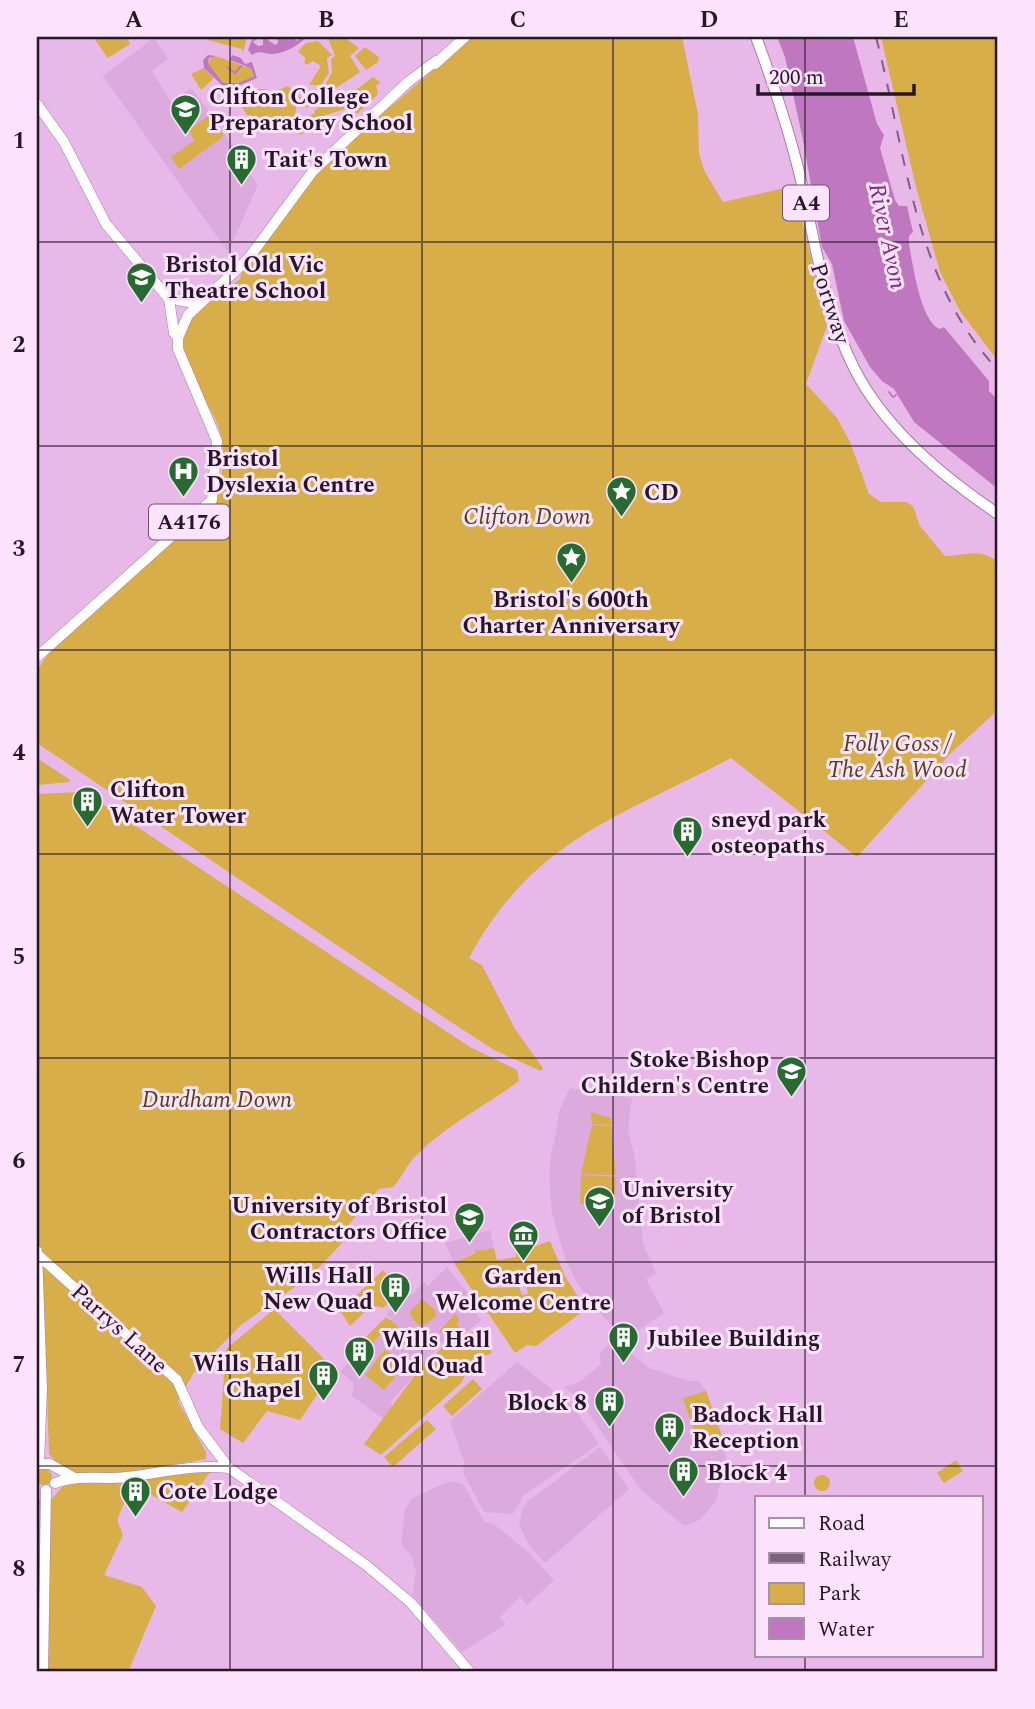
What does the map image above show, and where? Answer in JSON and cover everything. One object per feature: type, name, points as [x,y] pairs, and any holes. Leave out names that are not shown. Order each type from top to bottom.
[{"type":"highway","name":"Portway","points":[[756,37],[796,160],[824,290],[854,369],[878,405],[907,439],[947,476],[998,514]]},
{"type":"main road","points":[[178,338],[188,315],[248,258],[317,166],[406,86],[466,37]]},
{"type":"main road","points":[[37,104],[64,142],[106,224],[169,299],[178,338]]},
{"type":"main road","points":[[164,291],[178,300],[198,304]]},
{"type":"main road","name":"A4176","points":[[37,657],[212,500],[217,442],[214,429],[180,358],[178,338]]},
{"type":"main road","points":[[40,1258],[41,1463],[73,1478]]},
{"type":"main road","name":"Parrys Lane","points":[[40,1258],[177,1380],[198,1427],[229,1468],[411,1603],[470,1672]]},
{"type":"main road","points":[[43,1672],[41,1490],[73,1478],[124,1478],[186,1467],[229,1468]]},
{"type":"main road","points":[[55,1470],[55,1483]]},
{"type":"shaded area","name":"Clifton College Preparatory School","points":[[154,38],[168,59],[152,71],[171,102],[191,88],[212,114],[258,185],[228,252],[103,76]]},
{"type":"shaded area","name":"University of Bristol","points":[[570,1088],[632,1098],[628,1129],[635,1158],[643,1244],[656,1273],[646,1279],[664,1313],[625,1340],[592,1304],[576,1281],[566,1261],[552,1213],[549,1175],[551,1157],[560,1109]]},
{"type":"shaded area","name":"University of Bristol Contractors Office","points":[[490,1230],[494,1248],[476,1251],[454,1263],[445,1243]]},
{"type":"shaded area","points":[[447,1267],[467,1292],[481,1321],[465,1333],[457,1323],[459,1320],[456,1314],[439,1330],[446,1338],[390,1403],[396,1408],[386,1421],[352,1396],[354,1383],[340,1372],[348,1363],[355,1368],[392,1319],[386,1314],[409,1292],[412,1295],[424,1282],[428,1286]]},
{"type":"shaded area","points":[[613,1340],[650,1368],[689,1381],[699,1381],[706,1391],[723,1439],[726,1459],[716,1501],[700,1520],[684,1526],[641,1490],[580,1401],[564,1387],[580,1382],[601,1364],[600,1353]]},
{"type":"shaded area","points":[[517,1362],[573,1406],[599,1444],[524,1495],[513,1514],[484,1512],[463,1473],[464,1462],[450,1421]]},
{"type":"shaded area","points":[[600,1447],[629,1489],[545,1563],[529,1545],[519,1524],[523,1508],[527,1502]]},
{"type":"shaded area","points":[[449,1481],[463,1484],[484,1521],[494,1524],[529,1553],[554,1580],[527,1605],[520,1597],[500,1617],[506,1624],[462,1652],[412,1595],[416,1573],[411,1555],[401,1544],[405,1509],[411,1499]]},
{"type":"green space","points":[[93,37],[133,37],[128,40],[130,44],[108,58]]},
{"type":"green space","points":[[207,37],[247,37],[243,53],[242,49],[208,40]]},
{"type":"green space","points":[[344,37],[359,48],[350,56],[360,72],[324,96],[321,92],[332,73],[331,59],[335,56],[328,38]]},
{"type":"green space","name":"Clifton Down","points":[[472,37],[682,37],[698,114],[699,154],[705,172],[723,202],[794,186],[827,326],[806,384],[837,418],[850,442],[869,494],[881,502],[906,502],[913,506],[920,526],[945,556],[973,553],[991,557],[998,562],[998,710],[953,751],[857,857],[731,758],[582,836],[551,858],[521,885],[494,918],[469,958],[482,965],[515,1029],[543,1068],[541,1071],[494,1050],[37,743],[36,682],[45,658],[87,614],[211,509],[217,493],[223,457],[222,440],[218,425],[188,366],[184,351],[185,336],[191,321],[207,303],[240,279],[242,271],[321,166]]},
{"type":"green space","points":[[881,37],[998,37],[998,361],[960,311],[940,272],[916,187]]},
{"type":"green space","points":[[318,41],[332,55],[327,58],[329,73],[321,85],[309,85],[321,66],[313,61],[306,65],[306,59],[298,51],[306,43]]},
{"type":"green space","points":[[365,47],[379,57],[378,62],[366,70],[355,56]]},
{"type":"green space","points":[[212,56],[251,67],[254,76],[238,83],[223,83],[208,63]]},
{"type":"green space","points":[[204,68],[214,78],[201,90],[191,74]]},
{"type":"green space","points":[[373,77],[381,83],[376,85],[378,94],[357,114],[344,99]]},
{"type":"green space","points":[[288,86],[309,106],[307,108],[298,97],[295,115],[279,127],[247,115],[239,102],[258,89],[268,89],[256,94],[258,98]]},
{"type":"green space","points":[[341,100],[348,108],[320,117],[321,122],[300,135],[293,125],[315,113],[323,104],[327,108]]},
{"type":"green space","points":[[209,115],[224,136],[179,169],[171,157],[194,141],[189,130]]},
{"type":"green space","points":[[37,758],[70,780],[70,782],[37,785]]},
{"type":"green space","name":"Durdham Down","points":[[86,793],[470,1047],[517,1070],[519,1081],[450,1127],[424,1148],[393,1187],[379,1189],[346,1228],[342,1243],[313,1274],[241,1325],[193,1374],[178,1401],[206,1452],[206,1459],[139,1471],[133,1482],[197,1470],[210,1472],[182,1512],[132,1484],[117,1520],[123,1535],[104,1575],[142,1587],[156,1606],[128,1672],[37,1672],[37,1499],[51,1500],[64,1485],[74,1484],[75,1473],[58,1464],[49,1454],[43,1275],[37,1234],[37,794]]},
{"type":"green space","points":[[591,1112],[611,1118],[611,1125],[592,1124]]},
{"type":"green space","points":[[592,1125],[611,1126],[616,1175],[581,1174]]},
{"type":"green space","points":[[581,1175],[616,1177],[614,1205],[580,1204]]},
{"type":"green space","points":[[550,1241],[565,1276],[586,1309],[536,1346],[527,1345],[515,1353],[454,1263],[475,1251],[494,1248],[497,1260],[516,1257],[516,1253]],"holes":[[[524,1274],[528,1294],[522,1295],[519,1287],[489,1288],[487,1278]]]},
{"type":"green space","points":[[383,1270],[399,1288],[387,1298],[390,1302],[383,1308],[377,1306],[368,1309],[350,1326],[340,1311]]},
{"type":"green space","points":[[422,1299],[435,1310],[436,1316],[426,1324],[418,1325],[409,1313]]},
{"type":"green space","points":[[274,1309],[334,1369],[300,1420],[267,1411],[243,1443],[220,1429],[226,1349]]},
{"type":"green space","points":[[456,1313],[459,1320],[457,1324],[466,1334],[482,1328],[492,1353],[470,1362],[462,1382],[381,1455],[364,1444],[429,1356],[433,1357],[451,1338],[439,1331]]},
{"type":"green space","points":[[386,1317],[397,1325],[398,1330],[392,1337],[383,1331],[364,1354],[356,1347]]},
{"type":"green space","points":[[400,1331],[419,1347],[406,1348],[394,1338]]},
{"type":"green space","points":[[385,1349],[405,1365],[384,1390],[365,1375]]},
{"type":"green space","points":[[473,1379],[482,1389],[452,1416],[443,1406]]},
{"type":"green space","points":[[706,1391],[723,1439],[700,1447],[683,1398]]},
{"type":"green space","points":[[427,1420],[436,1429],[393,1467],[384,1457]]},
{"type":"green space","points":[[956,1460],[963,1471],[944,1483],[937,1473]]},
{"type":"green space","points":[[41,1469],[47,1469],[52,1477],[50,1483],[41,1485],[36,1480],[36,1474]]},
{"type":"green space","points":[[819,1475],[825,1475],[830,1483],[828,1489],[819,1491],[814,1486],[814,1480]]},
{"type":"water","points":[[253,37],[259,37],[253,42],[258,46],[263,45],[263,37],[270,37],[268,40],[275,45],[278,43],[277,37],[291,37],[298,41],[299,37],[307,37],[283,52],[258,52],[252,55],[248,50]]},
{"type":"water","name":"River Avon","points":[[777,37],[853,37],[877,124],[884,135],[880,148],[895,200],[899,206],[907,206],[913,232],[909,236],[909,244],[922,303],[932,323],[939,329],[944,327],[989,381],[989,391],[998,400],[998,489],[914,422],[894,389],[882,381],[870,367],[844,321],[832,264],[822,247],[803,140],[785,57]]},
{"type":"water","points":[[208,55],[216,56],[209,58],[208,63],[223,83],[238,83],[254,76],[251,68],[230,60],[232,55],[241,58],[245,64],[252,62],[257,78],[238,86],[222,85],[204,68],[203,60]]},
{"type":"waterway","points":[[227,67],[235,73],[241,66]]},
{"type":"waterway","points":[[889,392],[893,397],[896,395]]},
{"type":"railway","points":[[876,37],[905,169],[930,255],[947,296],[970,335],[998,370]]},
{"type":"place","name":"Clifton College Preparatory School","points":[[186,136]]},
{"type":"place","name":"Tait's Town","points":[[241,186]]},
{"type":"place","name":"Bristol Old Vic Theatre School","points":[[142,304]]},
{"type":"place","name":"Bristol Dyslexia Centre","points":[[183,498]]},
{"type":"place","name":"CD","points":[[621,519]]},
{"type":"place","name":"Bristol's 600th Charter Anniversary","points":[[571,585]]},
{"type":"place","name":"Clifton Water Tower","points":[[87,829]]},
{"type":"place","name":"sneyd park osteopaths","points":[[688,859]]},
{"type":"place","name":"Stoke Bishop Childern's Centre","points":[[792,1099]]},
{"type":"place","name":"University of Bristol","points":[[599,1229]]},
{"type":"place","name":"University of Bristol Contractors Office","points":[[470,1245]]},
{"type":"place","name":"Garden Welcome Centre","points":[[523,1262]]},
{"type":"place","name":"Wills Hall New Quad","points":[[396,1315]]},
{"type":"place","name":"Jubilee Building","points":[[624,1365]]},
{"type":"place","name":"Wills Hall Old Quad","points":[[359,1379]]},
{"type":"place","name":"Wills Hall Chapel","points":[[324,1403]]},
{"type":"place","name":"Block 8","points":[[610,1429]]},
{"type":"place","name":"Badock Hall Reception","points":[[669,1454]]},
{"type":"place","name":"Block 4","points":[[684,1499]]},
{"type":"place","name":"Cote Lodge","points":[[135,1518]]},
{"type":"park label","name":"Folly Goss / The Ash Wood","points":[[897,756]]}]
